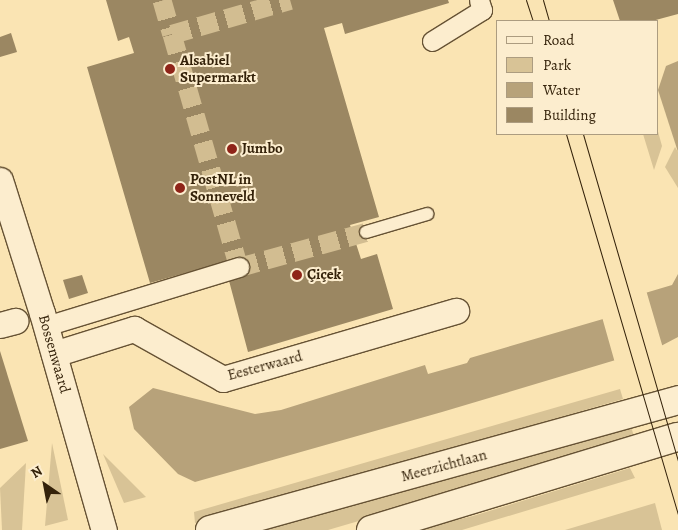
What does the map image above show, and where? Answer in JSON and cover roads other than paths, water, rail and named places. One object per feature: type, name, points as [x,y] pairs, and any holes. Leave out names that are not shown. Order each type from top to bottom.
[{"type":"street","points":[[432,41],[482,10],[479,0]]},
{"type":"street","name":"Bossenwaard","points":[[0,180],[5,214],[46,326],[104,530]]},
{"type":"street","points":[[46,326],[239,267]]},
{"type":"street","name":"Eesterwaard","points":[[54,354],[134,329],[223,378],[456,311]]},
{"type":"street","name":"Meerzichtlaan","points":[[210,530],[678,400]]},
{"type":"street","points":[[371,530],[678,437]]},
{"type":"lane","points":[[366,232],[427,214]]},
{"type":"water","points":[[678,61],[678,152],[658,90],[666,66]]},
{"type":"water","points":[[678,274],[678,337],[659,347],[442,412],[195,482],[178,474],[134,429],[129,407],[153,388],[255,414],[281,410],[425,365],[428,374],[467,363],[470,358],[627,312],[625,299],[672,285]]},
{"type":"tunnel","points":[[162,0],[172,34],[290,0]]},
{"type":"tunnel","points":[[172,34],[239,267],[366,232]]},
{"type":"tram line","points":[[526,0],[533,20]]},
{"type":"tram line","points":[[543,0],[549,20]]},
{"type":"tram line","points":[[566,135],[678,514]]},
{"type":"tram line","points":[[583,135],[678,461]]},
{"type":"place","name":"Alsabiel Supermarkt","points":[[170,69]]},
{"type":"place","name":"Jumbo","points":[[232,149]]},
{"type":"place","name":"PostNL in Sonneveld","points":[[180,188]]},
{"type":"place","name":"Çiçek","points":[[297,275]]}]
